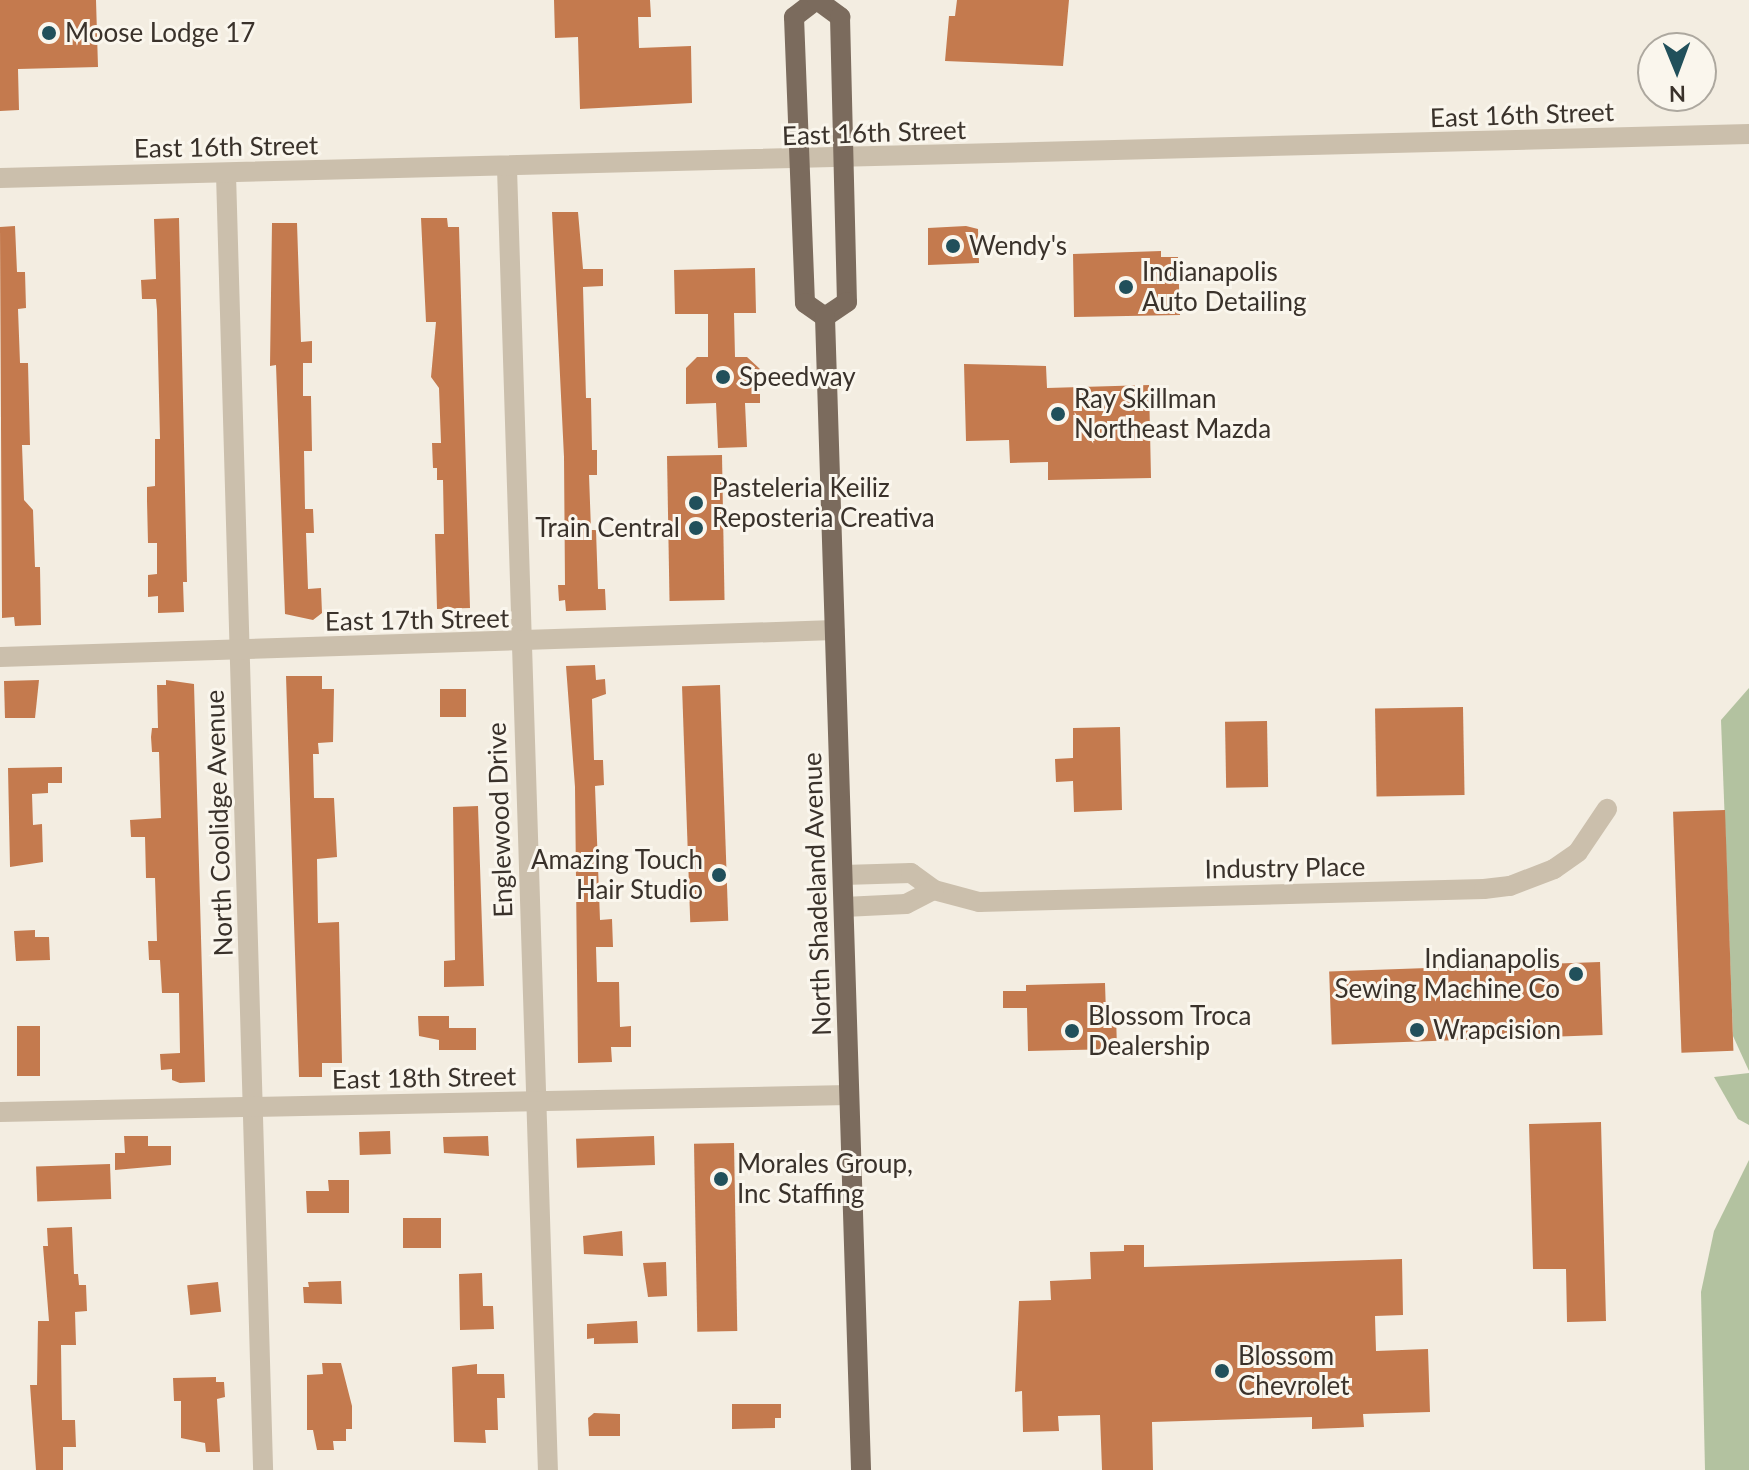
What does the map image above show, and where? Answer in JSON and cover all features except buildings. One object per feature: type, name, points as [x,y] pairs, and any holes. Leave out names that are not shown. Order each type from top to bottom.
[{"type":"main road","points":[[816,0],[840,17],[844,160],[847,302],[825,317],[805,303],[794,17],[816,0]]},
{"type":"main road","name":"North Shadeland Avenue","points":[[825,317],[861,1470]]},
{"type":"street","name":"East 16th Street","points":[[0,178],[799,162],[1749,134]]},
{"type":"street","name":"Englewood Drive","points":[[507,168],[548,1470]]},
{"type":"street","name":"North Coolidge Avenue","points":[[226,174],[263,1470]]},
{"type":"street","name":"East 17th Street","points":[[0,657],[521,643],[835,630]]},
{"type":"street","name":"Industry Place","points":[[843,875],[911,873],[934,890],[979,902],[1510,886],[1554,869],[1578,852],[1607,809]]},
{"type":"street","points":[[844,907],[906,904],[934,890]]},
{"type":"street","name":"East 18th Street","points":[[0,1112],[849,1095]]},
{"type":"green space","points":[[1749,688],[1749,1071],[1733,1036],[1721,720]]},
{"type":"green space","points":[[1749,1073],[1749,1125],[1738,1119],[1714,1077]]},
{"type":"green space","points":[[1749,1160],[1749,1470],[1705,1470],[1701,1292],[1714,1231]]},
{"type":"place","name":"Moose Lodge 17","points":[[49,33]]},
{"type":"place","name":"Wendy's","points":[[953,246]]},
{"type":"place","name":"Indianapolis Auto Detailing","points":[[1126,287]]},
{"type":"place","name":"Speedway","points":[[723,377]]},
{"type":"place","name":"Ray Skillman Northeast Mazda","points":[[1058,414]]},
{"type":"place","name":"Pasteleria Keiliz Reposteria Creativa","points":[[696,503]]},
{"type":"place","name":"Train Central","points":[[696,528]]},
{"type":"place","name":"Amazing Touch Hair Studio","points":[[719,875]]},
{"type":"place","name":"Indianapolis Sewing Machine Co","points":[[1576,974]]},
{"type":"place","name":"Wrapcision","points":[[1417,1030]]},
{"type":"place","name":"Blossom Troca Dealership","points":[[1072,1031]]},
{"type":"place","name":"Morales Group, Inc Staffing","points":[[721,1179]]},
{"type":"place","name":"Blossom Chevrolet","points":[[1222,1371]]}]
